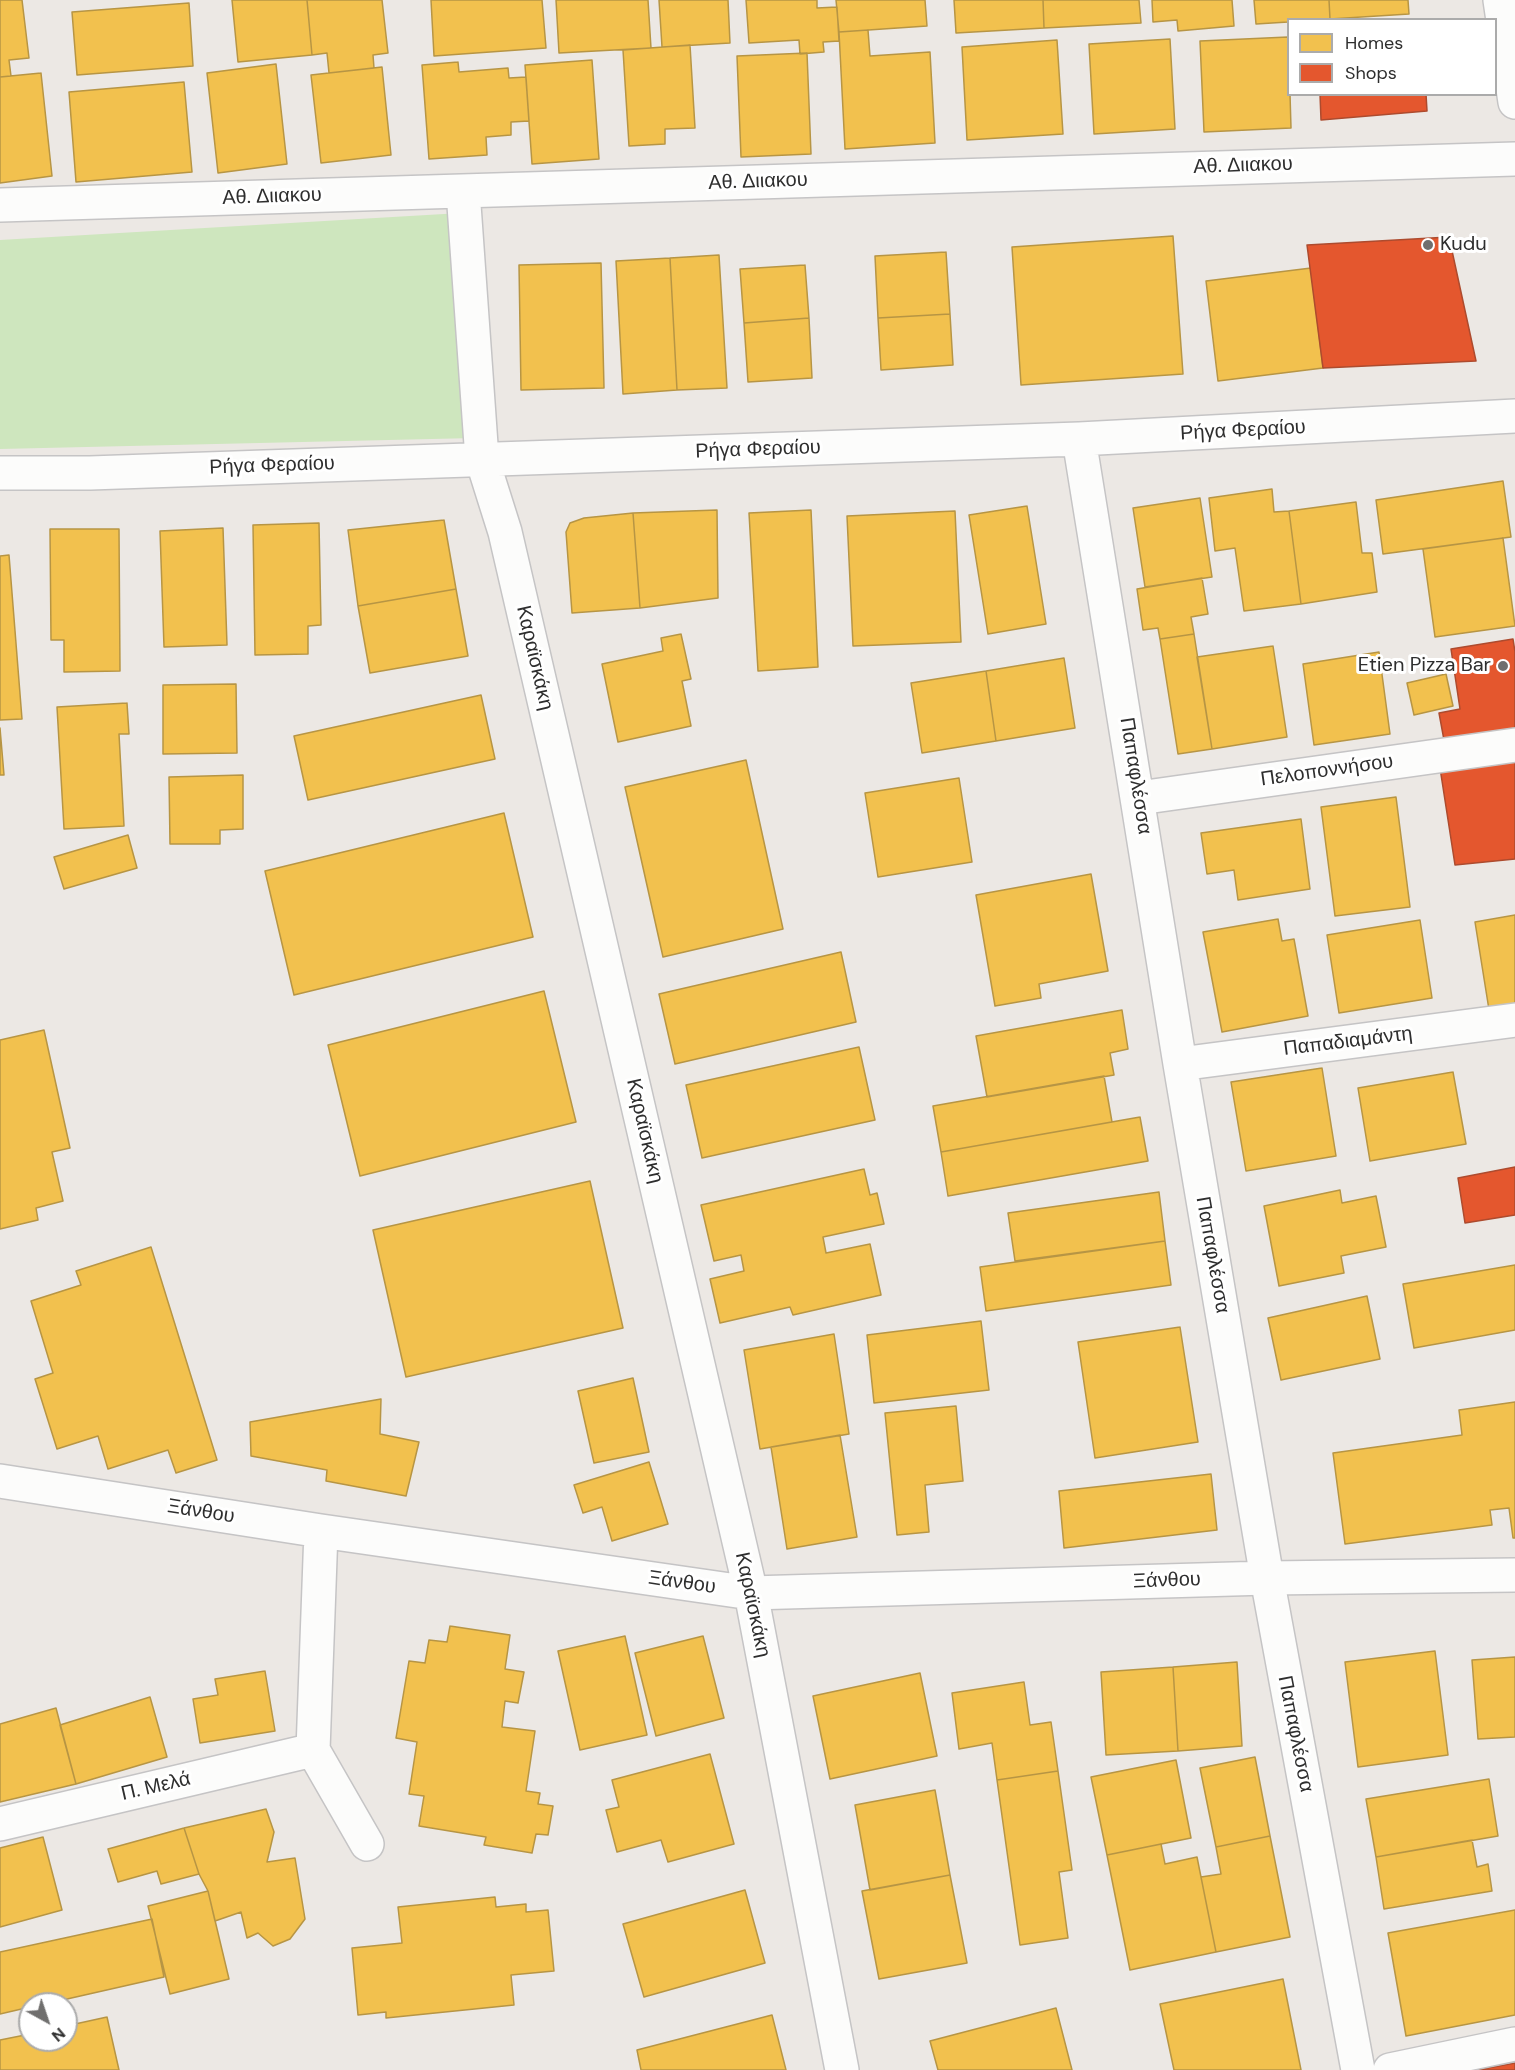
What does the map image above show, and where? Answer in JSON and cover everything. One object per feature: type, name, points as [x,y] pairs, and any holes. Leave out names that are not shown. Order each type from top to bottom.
[{"type":"street","points":[[1500,0],[1515,102]]},
{"type":"street","name":"Αθ. Διιακου","points":[[0,205],[1515,159]]},
{"type":"street","name":"Καραϊσκάκη","points":[[463,191],[482,459],[505,532],[751,1593],[842,2070]]},
{"type":"street","name":"Ρήγα Φεραίου","points":[[0,473],[90,473],[1079,439],[1515,416]]},
{"type":"street","name":"Παπαφλέσσα","points":[[1079,439],[1139,798],[1180,1064],[1267,1578],[1358,2070]]},
{"type":"street","name":"Πελοποννήσου","points":[[1139,798],[1515,745]]},
{"type":"street","name":"Παπαδιαμάντη","points":[[1180,1064],[1515,1020]]},
{"type":"street","name":"Ξάνθου","points":[[0,1481],[751,1593],[1267,1578],[1515,1575]]},
{"type":"street","points":[[321,1530],[313,1750],[367,1844]]},
{"type":"street","name":"Π. Μελά","points":[[0,1824],[313,1750]]},
{"type":"street","points":[[1390,2070],[1515,2044]]},
{"type":"green space","points":[[461,213],[475,438],[0,449],[0,240]]},
{"type":"building: Homes","points":[[0,0],[22,0],[29,58],[9,60],[11,76],[0,77]]},
{"type":"building: Homes","points":[[232,0],[307,0],[312,55],[238,62]]},
{"type":"building: Homes","points":[[307,0],[382,0],[388,53],[373,55],[374,68],[329,73],[327,53],[312,55]]},
{"type":"building: Homes","points":[[431,0],[542,0],[546,48],[434,56]]},
{"type":"building: Homes","points":[[556,0],[648,0],[651,48],[559,53]]},
{"type":"building: Homes","points":[[659,0],[728,0],[730,43],[662,47]]},
{"type":"building: Homes","points":[[746,0],[817,0],[817,8],[837,7],[839,41],[823,42],[824,52],[800,54],[799,40],[749,43]]},
{"type":"building: Homes","points":[[836,0],[925,0],[927,26],[839,32]]},
{"type":"building: Homes","points":[[954,0],[1043,0],[1044,28],[956,33]]},
{"type":"building: Homes","points":[[1043,0],[1139,0],[1141,23],[1044,28]]},
{"type":"building: Homes","points":[[1152,0],[1232,0],[1234,26],[1178,31],[1177,20],[1153,22]]},
{"type":"building: Homes","points":[[1254,0],[1329,0],[1330,18],[1287,18],[1287,22],[1256,24]]},
{"type":"building: Homes","points":[[1329,0],[1408,0],[1409,14],[1330,18]]},
{"type":"building: Homes","points":[[189,3],[193,66],[77,75],[72,12]]},
{"type":"building: Homes","points":[[868,30],[870,56],[930,52],[935,143],[845,149],[839,32]]},
{"type":"building: Homes","points":[[1287,37],[1287,96],[1290,96],[1291,128],[1204,132],[1200,41]]},
{"type":"building: Homes","points":[[1170,39],[1175,129],[1094,134],[1089,44]]},
{"type":"building: Homes","points":[[1057,40],[1063,134],[967,140],[962,47]]},
{"type":"building: Homes","points":[[690,45],[695,128],[665,129],[665,144],[629,146],[623,50]]},
{"type":"building: Homes","points":[[807,53],[811,154],[741,157],[737,56]]},
{"type":"building: Homes","points":[[592,60],[599,159],[532,164],[525,65]]},
{"type":"building: Homes","points":[[458,62],[459,72],[508,68],[509,78],[526,77],[529,121],[511,122],[511,135],[486,137],[487,155],[429,159],[422,65]]},
{"type":"building: Homes","points":[[276,64],[287,164],[218,173],[207,73]]},
{"type":"building: Homes","points":[[382,67],[391,155],[321,163],[311,75]]},
{"type":"building: Homes","points":[[41,73],[52,176],[0,183],[0,77]]},
{"type":"building: Homes","points":[[184,82],[192,172],[76,182],[69,92]]},
{"type":"building: Homes","points":[[1173,236],[1183,374],[1021,385],[1012,247]]},
{"type":"building: Homes","points":[[946,252],[950,314],[878,318],[875,256]]},
{"type":"building: Homes","points":[[719,255],[727,388],[677,390],[670,258]]},
{"type":"building: Homes","points":[[670,258],[677,390],[623,394],[616,261]]},
{"type":"building: Homes","points":[[601,263],[604,388],[521,390],[519,265]]},
{"type":"building: Homes","points":[[805,265],[809,318],[744,323],[740,269]]},
{"type":"building: Homes","points":[[1311,268],[1323,368],[1218,381],[1206,281]]},
{"type":"building: Homes","points":[[950,314],[953,365],[881,370],[878,318]]},
{"type":"building: Homes","points":[[809,318],[812,378],[748,382],[744,323]]},
{"type":"building: Homes","points":[[1503,481],[1511,537],[1383,554],[1376,500]]},
{"type":"building: Homes","points":[[1272,489],[1274,512],[1289,511],[1301,604],[1244,611],[1235,548],[1215,551],[1209,498]]},
{"type":"building: Homes","points":[[1200,498],[1212,577],[1145,587],[1133,508]]},
{"type":"building: Homes","points":[[1356,502],[1362,553],[1372,553],[1377,592],[1301,604],[1289,511]]},
{"type":"building: Homes","points":[[1027,506],[1046,624],[988,634],[969,515]]},
{"type":"building: Homes","points":[[717,510],[718,598],[640,608],[633,513]]},
{"type":"building: Homes","points":[[811,510],[818,667],[758,671],[749,513]]},
{"type":"building: Homes","points":[[955,511],[961,642],[853,646],[847,516]]},
{"type":"building: Homes","points":[[633,513],[640,608],[572,613],[566,532],[570,523],[584,518]]},
{"type":"building: Homes","points":[[444,520],[456,589],[358,606],[348,530]]},
{"type":"building: Homes","points":[[319,523],[321,625],[308,626],[308,654],[255,655],[253,525]]},
{"type":"building: Homes","points":[[223,528],[227,645],[164,647],[160,531]]},
{"type":"building: Homes","points":[[50,529],[119,529],[120,671],[64,672],[64,640],[51,640]]},
{"type":"building: Homes","points":[[1503,538],[1515,626],[1435,637],[1423,549]]},
{"type":"building: Homes","points":[[9,555],[22,719],[0,720],[0,556]]},
{"type":"building: Homes","points":[[1202,578],[1208,614],[1191,617],[1194,634],[1160,639],[1158,628],[1143,630],[1137,589]]},
{"type":"building: Homes","points":[[456,589],[468,656],[370,673],[358,606]]},
{"type":"building: Homes","points":[[681,634],[691,679],[682,681],[691,726],[618,742],[602,664],[663,651],[661,638]]},
{"type":"building: Homes","points":[[1194,634],[1212,749],[1178,754],[1160,639]]},
{"type":"building: Homes","points":[[1273,646],[1287,737],[1212,749],[1197,657]]},
{"type":"building: Homes","points":[[1379,652],[1390,734],[1314,745],[1303,664]]},
{"type":"building: Homes","points":[[1064,658],[1075,728],[996,741],[986,671]]},
{"type":"building: Homes","points":[[986,671],[996,741],[922,753],[911,683]]},
{"type":"building: Homes","points":[[1446,674],[1453,706],[1414,715],[1407,683]]},
{"type":"building: Homes","points":[[236,684],[237,753],[163,754],[163,685]]},
{"type":"building: Homes","points":[[481,695],[495,759],[308,800],[294,736]]},
{"type":"building: Homes","points":[[127,703],[129,734],[119,734],[124,826],[64,829],[57,707]]},
{"type":"building: Homes","points":[[0,728],[4,775],[0,775]]},
{"type":"building: Homes","points":[[746,760],[783,929],[663,957],[625,787]]},
{"type":"building: Homes","points":[[243,775],[243,829],[220,830],[220,844],[170,844],[169,777]]},
{"type":"building: Homes","points":[[959,778],[972,862],[878,877],[865,793]]},
{"type":"building: Homes","points":[[1396,797],[1410,907],[1335,916],[1321,807]]},
{"type":"building: Homes","points":[[504,813],[533,937],[294,995],[265,871]]},
{"type":"building: Homes","points":[[1301,819],[1310,889],[1238,900],[1234,870],[1207,874],[1201,833]]},
{"type":"building: Homes","points":[[128,835],[137,868],[64,889],[54,857]]},
{"type":"building: Homes","points":[[1091,874],[1108,971],[1039,984],[1041,998],[995,1006],[976,895]]},
{"type":"building: Homes","points":[[1515,915],[1515,1012],[1490,1016],[1475,922]]},
{"type":"building: Homes","points":[[1278,919],[1282,941],[1294,939],[1308,1016],[1222,1032],[1203,932]]},
{"type":"building: Homes","points":[[1420,920],[1432,998],[1339,1013],[1327,935]]},
{"type":"building: Homes","points":[[841,952],[856,1022],[675,1064],[659,994]]},
{"type":"building: Homes","points":[[544,991],[576,1122],[360,1176],[328,1045]]},
{"type":"building: Homes","points":[[1122,1010],[1128,1049],[1110,1053],[1114,1075],[987,1097],[976,1036]]},
{"type":"building: Homes","points":[[44,1030],[70,1148],[52,1152],[63,1201],[36,1208],[38,1220],[0,1229],[0,1040]]},
{"type":"building: Homes","points":[[859,1047],[875,1120],[702,1158],[686,1085]]},
{"type":"building: Homes","points":[[1322,1068],[1336,1156],[1246,1171],[1231,1082]]},
{"type":"building: Homes","points":[[1453,1072],[1466,1144],[1370,1161],[1358,1088]]},
{"type":"building: Homes","points":[[1104,1076],[1112,1122],[941,1152],[933,1106]]},
{"type":"building: Homes","points":[[1140,1117],[1148,1161],[948,1196],[941,1152]]},
{"type":"building: Homes","points":[[864,1169],[870,1195],[877,1193],[884,1224],[823,1237],[826,1253],[870,1244],[881,1295],[793,1315],[790,1307],[720,1323],[710,1279],[744,1271],[741,1255],[714,1261],[701,1205]]},
{"type":"building: Homes","points":[[590,1181],[623,1328],[406,1377],[373,1230]]},
{"type":"building: Homes","points":[[1340,1190],[1342,1203],[1376,1196],[1386,1247],[1341,1256],[1344,1273],[1279,1286],[1264,1206]]},
{"type":"building: Homes","points":[[1159,1192],[1165,1241],[1015,1261],[1008,1213]]},
{"type":"building: Homes","points":[[1165,1241],[1171,1285],[986,1311],[980,1267]]},
{"type":"building: Homes","points":[[151,1247],[217,1460],[176,1473],[168,1450],[108,1469],[98,1436],[57,1449],[35,1379],[53,1373],[31,1301],[81,1285],[76,1271]]},
{"type":"building: Homes","points":[[1515,1265],[1515,1330],[1414,1348],[1403,1284]]},
{"type":"building: Homes","points":[[1367,1296],[1380,1359],[1281,1380],[1268,1318]]},
{"type":"building: Homes","points":[[981,1321],[989,1390],[874,1403],[867,1335]]},
{"type":"building: Homes","points":[[1180,1327],[1198,1442],[1095,1458],[1078,1342]]},
{"type":"building: Homes","points":[[834,1334],[849,1434],[760,1449],[744,1350]]},
{"type":"building: Homes","points":[[633,1378],[649,1452],[594,1463],[578,1391]]},
{"type":"building: Homes","points":[[381,1399],[380,1434],[419,1442],[406,1496],[326,1481],[327,1470],[251,1456],[250,1422]]},
{"type":"building: Homes","points":[[1515,1402],[1515,1538],[1513,1538],[1509,1508],[1490,1510],[1492,1525],[1345,1544],[1333,1453],[1462,1435],[1459,1410]]},
{"type":"building: Homes","points":[[956,1406],[963,1481],[925,1485],[929,1532],[897,1535],[885,1413]]},
{"type":"building: Homes","points":[[840,1435],[857,1537],[787,1549],[771,1447]]},
{"type":"building: Homes","points":[[649,1462],[668,1524],[612,1541],[602,1507],[583,1513],[574,1485]]},
{"type":"building: Homes","points":[[1211,1474],[1217,1530],[1064,1548],[1059,1491]]},
{"type":"building: Homes","points":[[450,1626],[510,1635],[505,1669],[524,1672],[518,1703],[505,1701],[502,1727],[535,1731],[526,1791],[540,1793],[538,1804],[553,1806],[548,1835],[536,1834],[532,1853],[484,1845],[486,1837],[419,1826],[424,1796],[409,1794],[417,1742],[396,1738],[409,1661],[425,1663],[429,1640],[447,1642]]},
{"type":"building: Homes","points":[[625,1636],[647,1735],[580,1750],[558,1651]]},
{"type":"building: Homes","points":[[703,1636],[724,1718],[656,1736],[635,1653]]},
{"type":"building: Homes","points":[[1435,1651],[1448,1755],[1358,1767],[1345,1662]]},
{"type":"building: Homes","points":[[1515,1657],[1515,1737],[1478,1739],[1472,1660]]},
{"type":"building: Homes","points":[[1237,1662],[1242,1746],[1178,1751],[1173,1667]]},
{"type":"building: Homes","points":[[1173,1667],[1178,1751],[1106,1755],[1101,1672]]},
{"type":"building: Homes","points":[[265,1671],[275,1731],[200,1743],[193,1699],[218,1695],[215,1679]]},
{"type":"building: Homes","points":[[920,1673],[937,1756],[830,1779],[813,1696]]},
{"type":"building: Homes","points":[[1024,1682],[1030,1725],[1051,1722],[1058,1771],[997,1780],[992,1743],[959,1749],[952,1693]]},
{"type":"building: Homes","points":[[150,1697],[167,1757],[76,1784],[60,1725]]},
{"type":"building: Homes","points":[[56,1708],[76,1784],[0,1802],[0,1724]]},
{"type":"building: Homes","points":[[710,1754],[734,1844],[668,1862],[661,1840],[617,1852],[606,1810],[619,1807],[612,1780]]},
{"type":"building: Homes","points":[[1255,1757],[1270,1836],[1216,1847],[1200,1768]]},
{"type":"building: Homes","points":[[1176,1760],[1191,1838],[1107,1855],[1091,1777]]},
{"type":"building: Homes","points":[[1058,1771],[1072,1870],[1059,1872],[1068,1938],[1020,1945],[997,1780]]},
{"type":"building: Homes","points":[[1489,1779],[1498,1836],[1376,1857],[1366,1799]]},
{"type":"building: Homes","points":[[935,1790],[950,1875],[870,1890],[855,1805]]},
{"type":"building: Homes","points":[[266,1809],[274,1832],[267,1862],[295,1858],[305,1919],[290,1939],[273,1946],[258,1933],[247,1938],[241,1912],[215,1921],[208,1891],[199,1874],[184,1828]]},
{"type":"building: Homes","points":[[184,1828],[199,1874],[161,1884],[157,1871],[118,1882],[108,1849]]},
{"type":"building: Homes","points":[[1270,1836],[1290,1937],[1216,1952],[1201,1877],[1221,1874],[1216,1847]]},
{"type":"building: Homes","points":[[43,1837],[62,1910],[0,1927],[0,1848]]},
{"type":"building: Homes","points":[[1472,1840],[1477,1867],[1488,1864],[1492,1891],[1384,1909],[1376,1857]]},
{"type":"building: Homes","points":[[1161,1844],[1165,1864],[1197,1857],[1216,1952],[1130,1970],[1107,1855]]},
{"type":"building: Homes","points":[[950,1875],[967,1963],[879,1979],[862,1891]]},
{"type":"building: Homes","points":[[745,1890],[765,1963],[644,1997],[623,1924]]},
{"type":"building: Homes","points":[[208,1891],[229,1979],[170,1994],[148,1906]]},
{"type":"building: Homes","points":[[495,1897],[496,1907],[526,1904],[526,1912],[548,1910],[554,1971],[511,1975],[514,2005],[386,2018],[386,2012],[358,2015],[352,1948],[402,1943],[398,1907]]},
{"type":"building: Homes","points":[[1515,1910],[1515,2015],[1406,2036],[1388,1933]]},
{"type":"building: Homes","points":[[152,1919],[164,1977],[78,1997],[78,1992],[18,1992],[18,2010],[0,2014],[0,1952]]},
{"type":"building: Homes","points":[[1283,1979],[1301,2070],[1174,2070],[1160,2004]]},
{"type":"building: Homes","points":[[1056,2008],[1072,2070],[938,2070],[930,2041]]},
{"type":"building: Homes","points":[[772,2015],[786,2070],[641,2070],[637,2050]]},
{"type":"building: Homes","points":[[107,2017],[119,2070],[0,2070],[0,2040],[18,2036],[18,2052],[78,2052],[78,2023]]},
{"type":"building: Shops","points":[[1320,96],[1426,96],[1427,111],[1321,120]]},
{"type":"building: Shops","points":[[1449,237],[1476,361],[1323,368],[1307,245]]},
{"type":"building: Shops","points":[[1513,639],[1515,729],[1444,740],[1439,713],[1460,709],[1451,649]]},
{"type":"building: Shops","points":[[1515,745],[1515,859],[1455,865],[1438,755]]},
{"type":"building: Shops","points":[[1515,1167],[1515,1215],[1465,1223],[1458,1178]]},
{"type":"building: Shops","points":[[1515,2063],[1515,2070],[1477,2070]]},
{"type":"place","name":"Kudu","points":[[1428,245]]},
{"type":"place","name":"Etien Pizza Bar","points":[[1503,666]]}]
